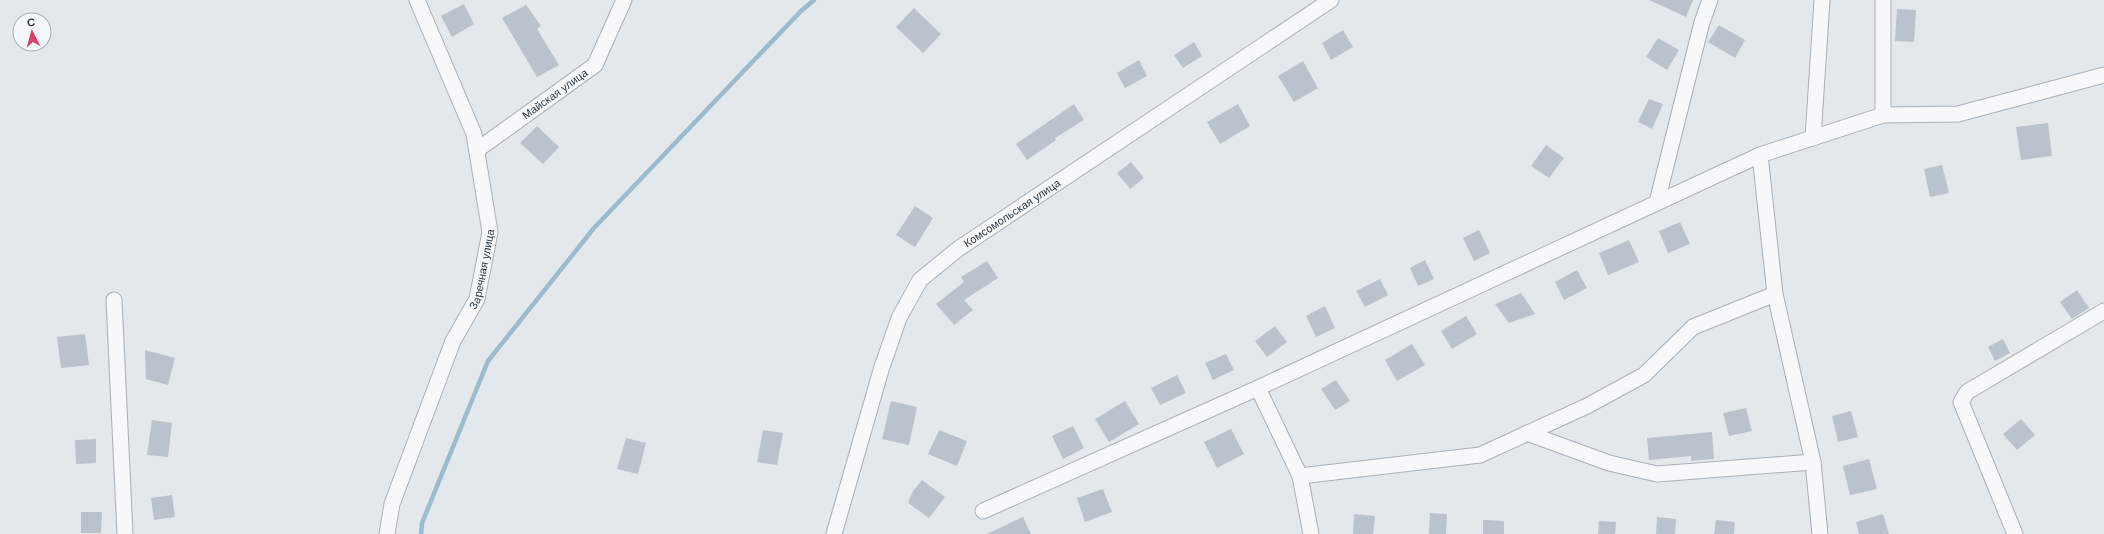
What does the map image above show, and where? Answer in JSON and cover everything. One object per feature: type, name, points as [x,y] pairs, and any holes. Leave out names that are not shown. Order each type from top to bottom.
[{"type":"street","name":"Заречная улица","points":[[387,534],[392,504],[453,341],[477,299],[490,232],[474,134],[417,0]]},
{"type":"street","name":"Майская улица","points":[[477,150],[595,65],[624,0]]},
{"type":"street","name":"Комсомольская улица","points":[[834,534],[881,370],[899,318],[920,280],[958,249],[1331,0]]},
{"type":"street","points":[[1657,202],[1702,22],[1710,0]]},
{"type":"street","points":[[1813,138],[1822,0]]},
{"type":"street","points":[[1883,0],[1883,115]]},
{"type":"street","points":[[983,511],[1258,388],[1760,155],[1883,115],[1958,114],[2104,76]]},
{"type":"street","points":[[1760,155],[1775,294],[1813,462],[1820,534]]},
{"type":"street","points":[[1300,476],[1480,455],[1587,406],[1644,375],[1693,327],[1775,294]]},
{"type":"street","points":[[114,300],[125,534]]},
{"type":"street","points":[[2015,534],[1961,402],[1967,392],[2104,311]]},
{"type":"street","points":[[1258,388],[1300,476],[1311,534]]},
{"type":"street","points":[[1527,433],[1610,463],[1657,474],[1813,462]]},
{"type":"building","points":[[1649,0],[1693,0],[1686,17]]},
{"type":"building","points":[[464,4],[474,24],[452,37],[441,16]]},
{"type":"building","points":[[526,5],[541,26],[537,29],[559,65],[537,77],[502,18]]},
{"type":"building","points":[[914,8],[941,34],[923,53],[896,27]]},
{"type":"building","points":[[1897,9],[1916,10],[1914,42],[1895,41]]},
{"type":"building","points":[[1719,25],[1745,40],[1735,58],[1708,42]]},
{"type":"building","points":[[1343,30],[1353,47],[1331,60],[1322,43]]},
{"type":"building","points":[[1658,38],[1679,50],[1667,70],[1646,57]]},
{"type":"building","points":[[1194,42],[1202,56],[1183,68],[1174,55]]},
{"type":"building","points":[[1139,60],[1147,76],[1125,88],[1117,73]]},
{"type":"building","points":[[1303,61],[1318,88],[1294,102],[1278,76]]},
{"type":"building","points":[[1649,99],[1663,104],[1652,129],[1638,122]]},
{"type":"building","points":[[1074,104],[1084,120],[1055,138],[1056,140],[1027,160],[1016,144]]},
{"type":"building","points":[[1238,104],[1250,126],[1220,144],[1207,122]]},
{"type":"building","points":[[2048,123],[2052,156],[2021,160],[2016,127]]},
{"type":"building","points":[[537,126],[559,147],[543,164],[520,143]]},
{"type":"building","points":[[1546,145],[1564,158],[1549,178],[1531,166]]},
{"type":"building","points":[[1131,162],[1144,178],[1130,189],[1117,173]]},
{"type":"building","points":[[1942,165],[1949,193],[1930,197],[1924,169]]},
{"type":"building","points":[[915,206],[933,218],[915,247],[896,235]]},
{"type":"building","points":[[1680,222],[1690,244],[1668,253],[1659,231]]},
{"type":"building","points":[[1479,230],[1490,253],[1474,261],[1463,238]]},
{"type":"building","points":[[1629,240],[1639,262],[1608,275],[1599,253]]},
{"type":"building","points":[[1425,260],[1434,279],[1418,286],[1410,268]]},
{"type":"building","points":[[987,261],[998,278],[964,300],[973,310],[954,325],[936,304],[964,282],[961,277]]},
{"type":"building","points":[[1577,270],[1587,288],[1564,300],[1555,282]]},
{"type":"building","points":[[1380,279],[1388,295],[1365,307],[1356,291]]},
{"type":"building","points":[[2077,290],[2089,308],[2072,319],[2060,302]]},
{"type":"building","points":[[1521,293],[1535,314],[1509,323],[1495,304]]},
{"type":"building","points":[[1325,306],[1335,328],[1316,337],[1306,316]]},
{"type":"building","points":[[1466,316],[1477,334],[1452,349],[1441,331]]},
{"type":"building","points":[[1275,326],[1287,342],[1267,357],[1255,341]]},
{"type":"building","points":[[85,334],[89,365],[61,368],[57,337]]},
{"type":"building","points":[[2003,339],[2010,353],[1995,361],[1988,347]]},
{"type":"building","points":[[1412,344],[1425,365],[1397,381],[1385,360]]},
{"type":"building","points":[[145,350],[175,358],[168,385],[146,379]]},
{"type":"building","points":[[1226,354],[1234,370],[1213,380],[1205,363]]},
{"type":"building","points":[[1177,375],[1186,393],[1160,405],[1151,388]]},
{"type":"building","points":[[1336,380],[1350,401],[1335,410],[1321,389]]},
{"type":"building","points":[[891,401],[917,407],[909,445],[882,439]]},
{"type":"building","points":[[1125,401],[1139,424],[1109,442],[1095,419]]},
{"type":"building","points":[[1746,408],[1752,431],[1729,436],[1723,413]]},
{"type":"building","points":[[1851,411],[1858,437],[1838,442],[1832,416]]},
{"type":"building","points":[[2021,419],[2035,435],[2017,450],[2003,434]]},
{"type":"building","points":[[152,420],[172,423],[168,457],[147,455]]},
{"type":"building","points":[[1073,426],[1084,448],[1063,459],[1052,436]]},
{"type":"building","points":[[1231,429],[1244,454],[1217,468],[1204,442]]},
{"type":"building","points":[[763,430],[783,433],[777,465],[757,462]]},
{"type":"building","points":[[939,430],[967,441],[957,466],[928,454]]},
{"type":"building","points":[[1712,432],[1714,459],[1691,461],[1691,456],[1649,460],[1647,438]]},
{"type":"building","points":[[626,438],[646,443],[638,474],[617,469]]},
{"type":"building","points":[[96,439],[96,463],[76,464],[75,440]]},
{"type":"building","points":[[1869,459],[1877,489],[1850,495],[1843,466]]},
{"type":"building","points":[[922,480],[945,497],[929,518],[908,503],[913,491]]},
{"type":"building","points":[[1103,489],[1112,512],[1085,522],[1077,498]]},
{"type":"building","points":[[172,495],[175,517],[154,520],[151,498]]},
{"type":"building","points":[[81,512],[102,512],[101,533],[81,533]]},
{"type":"building","points":[[1430,513],[1447,514],[1446,534],[1429,534]]},
{"type":"building","points":[[1354,514],[1375,516],[1373,534],[1353,534]]},
{"type":"building","points":[[1883,514],[1889,534],[1859,534],[1856,522]]},
{"type":"building","points":[[1023,517],[1031,534],[987,534]]},
{"type":"building","points":[[1657,517],[1676,519],[1675,534],[1656,534]]},
{"type":"building","points":[[1483,520],[1504,521],[1504,534],[1483,534]]},
{"type":"building","points":[[1716,520],[1735,522],[1734,534],[1714,534]]},
{"type":"building","points":[[1599,521],[1616,522],[1615,534],[1598,534]]},
{"type":"waterway","points":[[421,534],[422,523],[488,361],[594,228],[801,11],[814,0]]}]
